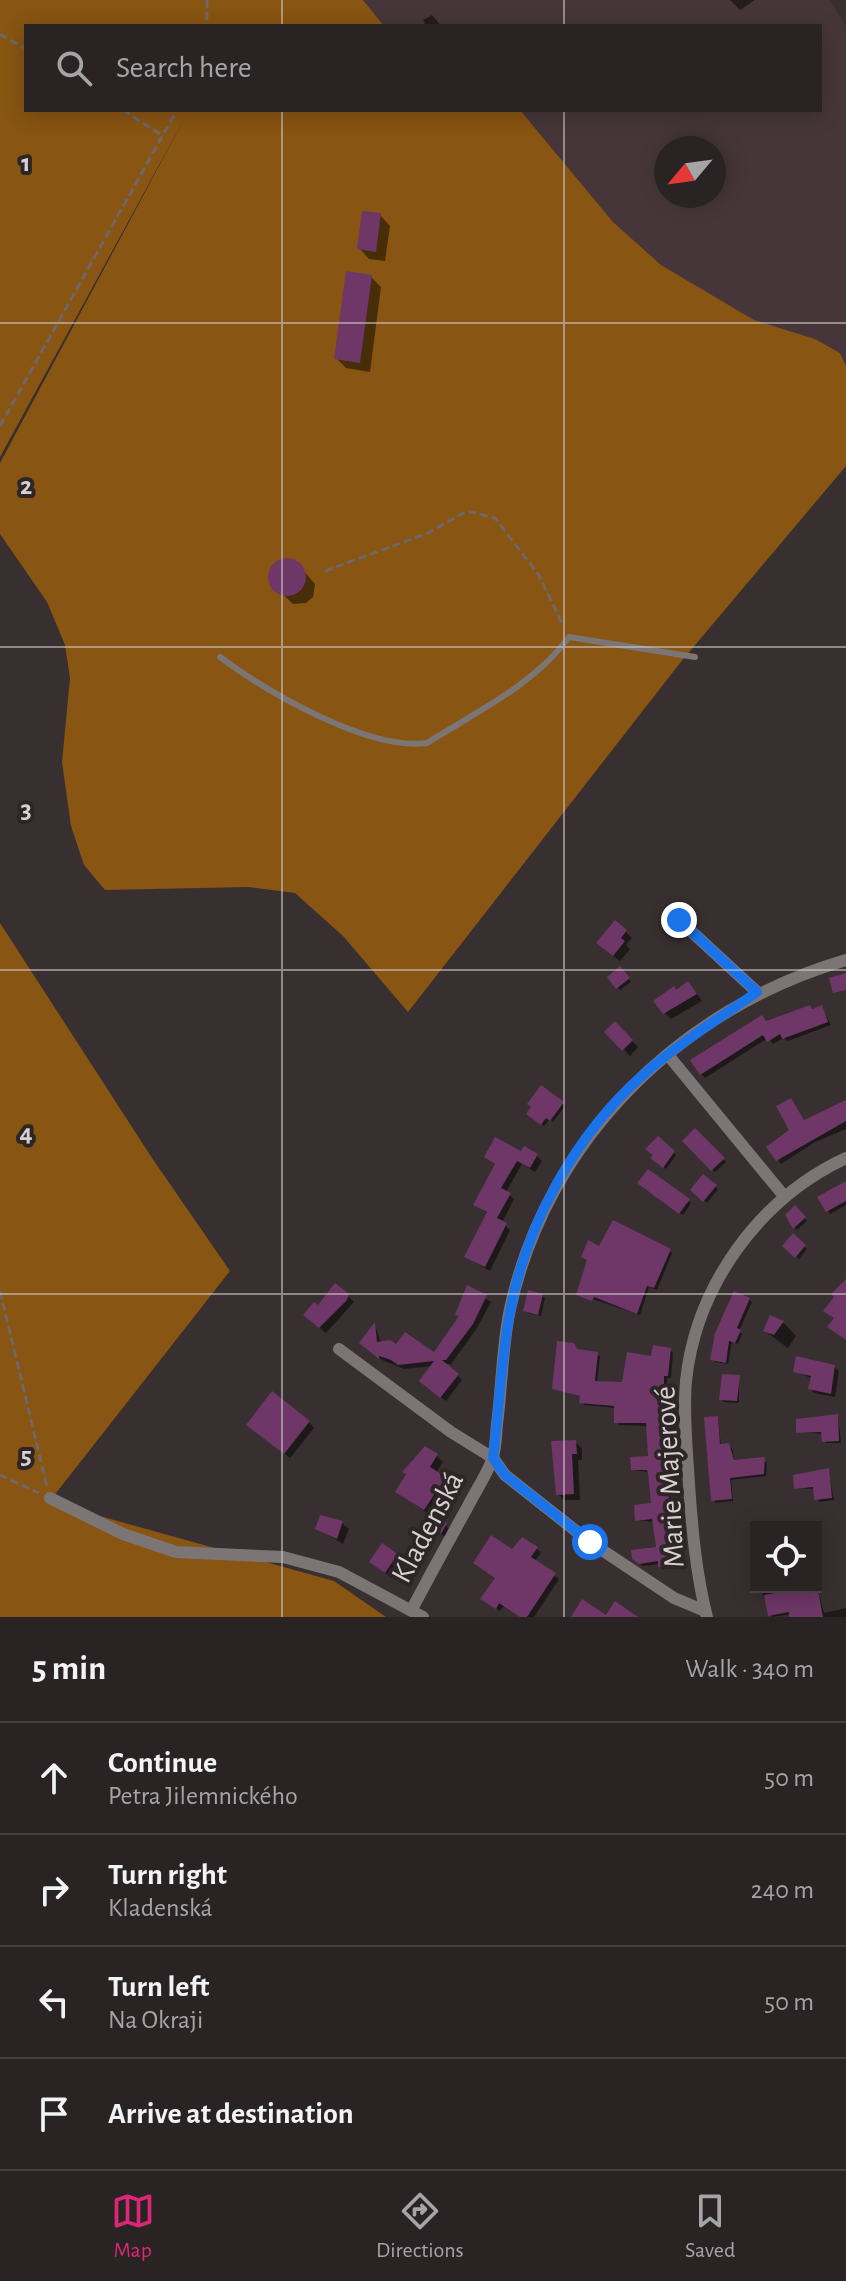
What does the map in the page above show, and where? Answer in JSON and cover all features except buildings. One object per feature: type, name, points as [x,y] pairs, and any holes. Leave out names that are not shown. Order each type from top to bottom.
[{"type":"street","points":[[679,920],[757,992]]},
{"type":"street","name":"Kladenská","points":[[417,1613],[493,1458],[510,1310],[530,1241],[551,1194],[607,1112],[668,1055],[757,992],[846,960]]},
{"type":"street","points":[[668,1055],[784,1196]]},
{"type":"street","name":"Marie Majerové","points":[[706,1614],[690,1504],[685,1427],[692,1349],[712,1292],[727,1264],[784,1196],[846,1158]]},
{"type":"street","points":[[339,1349],[451,1432],[493,1458],[505,1475],[590,1542],[674,1598],[706,1614]]},
{"type":"street","points":[[50,1498],[123,1534],[176,1552],[283,1557],[339,1572],[417,1613]]},
{"type":"lane","points":[[220,657],[263,689],[382,741],[407,745],[427,743],[532,676],[552,660],[569,637],[695,657]]},
{"type":"path","points":[[207,0],[207,24]]},
{"type":"path","points":[[0,34],[24,48]]},
{"type":"path","points":[[126,112],[163,136]]},
{"type":"path","points":[[0,426],[176,112]]},
{"type":"path","points":[[325,571],[428,533],[467,511],[495,518],[538,574],[569,637]]},
{"type":"path","points":[[0,1291],[50,1498]]},
{"type":"path","points":[[0,1475],[50,1498]]},
{"type":"shaded area","points":[[0,0],[363,0],[382,24],[24,24],[24,112],[188,112],[0,457]]},
{"type":"shaded area","points":[[363,0],[829,0],[846,26],[846,366],[840,353],[815,339],[754,320],[661,265],[613,222],[522,112],[822,112],[822,24],[382,24]]},
{"type":"shaded area","points":[[188,112],[522,112],[613,222],[661,265],[754,320],[815,339],[840,353],[846,366],[846,466],[680,663],[408,1012],[343,936],[295,893],[248,887],[105,890],[84,865],[71,826],[62,762],[70,678],[65,645],[47,602],[0,534],[0,463]]},
{"type":"shaded area","points":[[0,923],[152,1158],[230,1271],[49,1502],[334,1581],[386,1617],[0,1617]]},
{"type":"route","points":[[590,1542],[505,1475],[493,1458],[510,1310],[530,1241],[551,1194],[607,1112],[642,1076],[695,1033],[757,992],[679,920]]}]
